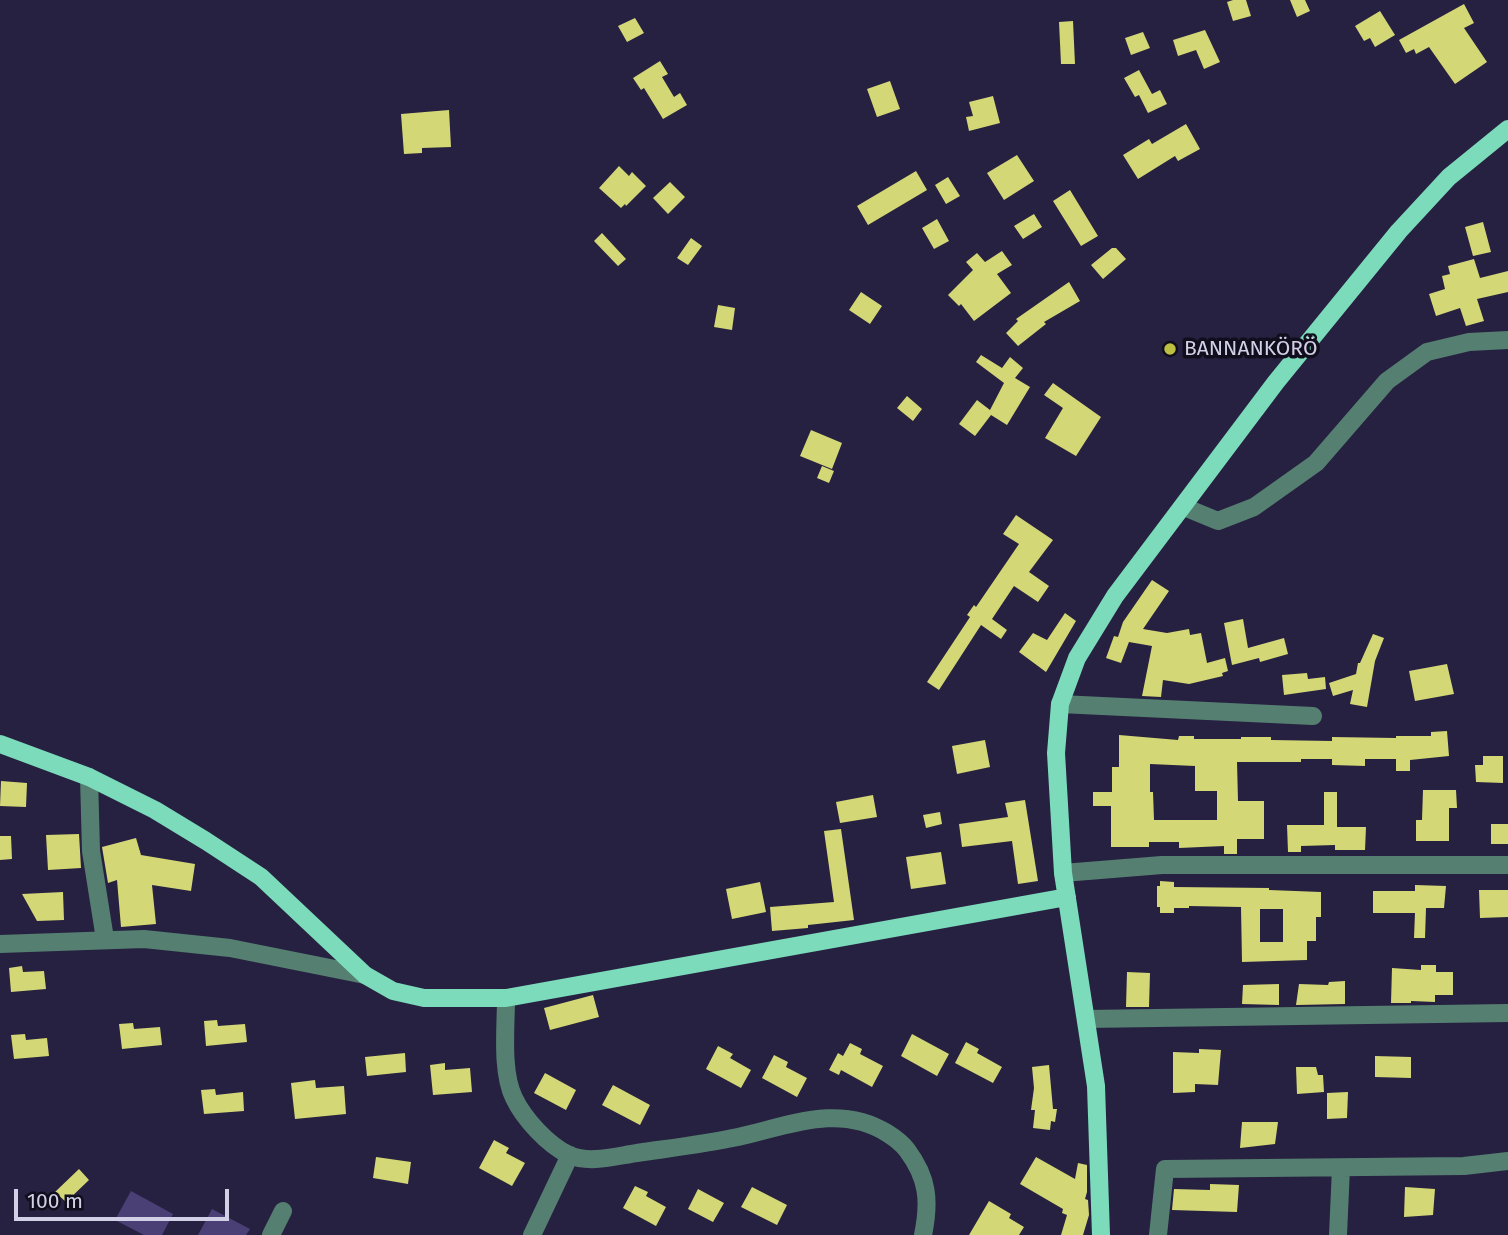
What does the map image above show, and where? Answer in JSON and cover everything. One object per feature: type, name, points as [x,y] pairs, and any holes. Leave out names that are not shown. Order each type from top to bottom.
[{"type":"main road","points":[[1101,1235],[1096,1086],[1063,873],[1056,753],[1060,705],[1077,658],[1115,596],[1276,382],[1399,231],[1449,177],[1508,129]]},
{"type":"main road","points":[[0,744],[89,778],[155,810],[261,877],[365,975],[393,991],[424,998],[506,998],[1067,897]]},
{"type":"street","points":[[1184,507],[1218,521],[1254,507],[1316,463],[1387,381],[1427,352],[1469,342],[1508,340]]},
{"type":"street","points":[[1060,705],[1313,716]]},
{"type":"street","points":[[89,778],[91,851],[105,939]]},
{"type":"street","points":[[1063,873],[1162,865],[1508,865]]},
{"type":"street","points":[[0,944],[144,939],[230,948],[365,975]]},
{"type":"street","points":[[506,998],[507,1076],[514,1097],[527,1117],[551,1143],[570,1155],[599,1159],[736,1137],[813,1119],[844,1117],[873,1125],[901,1143],[919,1166],[927,1194],[923,1235]]},
{"type":"street","points":[[1086,1019],[1508,1013]]},
{"type":"street","points":[[532,1235],[570,1155]]},
{"type":"street","points":[[1158,1235],[1165,1170],[1464,1166],[1508,1161]]},
{"type":"street","points":[[1338,1235],[1341,1167]]},
{"type":"street","points":[[271,1235],[283,1211]]},
{"type":"shaded area","points":[[131,1191],[173,1214],[162,1235],[144,1235],[115,1220]]},
{"type":"shaded area","points":[[212,1209],[250,1229],[246,1235],[198,1235]]},
{"type":"building","points":[[1246,0],[1251,16],[1233,21],[1227,2]]},
{"type":"building","points":[[1290,0],[1305,0],[1310,11],[1297,17]]},
{"type":"building","points":[[1464,4],[1474,23],[1464,28],[1487,62],[1455,84],[1429,47],[1416,54],[1414,49],[1406,53],[1399,40]]},
{"type":"building","points":[[1380,11],[1395,35],[1375,47],[1370,38],[1364,41],[1355,26]]},
{"type":"building","points":[[635,18],[644,33],[627,42],[618,26]]},
{"type":"building","points":[[1073,21],[1075,64],[1061,64],[1059,22]]},
{"type":"building","points":[[1205,30],[1220,62],[1204,69],[1196,50],[1178,56],[1173,40]]},
{"type":"building","points":[[1143,32],[1150,48],[1131,55],[1125,38]]},
{"type":"building","points":[[660,61],[668,74],[662,77],[674,97],[680,93],[687,105],[663,119],[644,88],[641,90],[633,78]]},
{"type":"building","points":[[1139,70],[1152,94],[1160,90],[1167,104],[1148,113],[1139,95],[1135,97],[1124,78]]},
{"type":"building","points":[[890,81],[900,109],[877,117],[867,89]]},
{"type":"building","points":[[993,96],[1000,123],[969,131],[966,117],[973,116],[969,102]]},
{"type":"building","points":[[449,110],[451,147],[422,148],[422,153],[404,154],[401,114]]},
{"type":"building","points":[[1186,124],[1200,149],[1178,161],[1175,156],[1138,179],[1123,155],[1149,139],[1152,144]]},
{"type":"building","points":[[1017,155],[1034,181],[1004,200],[987,173]]},
{"type":"building","points":[[619,166],[629,176],[632,172],[646,186],[621,208],[599,188]]},
{"type":"building","points":[[916,171],[927,190],[868,225],[857,206]]},
{"type":"building","points":[[948,177],[960,196],[946,204],[935,185]]},
{"type":"building","points":[[670,182],[685,197],[668,214],[653,198]]},
{"type":"building","points":[[1070,190],[1098,236],[1081,246],[1053,201]]},
{"type":"building","points":[[1034,214],[1042,227],[1023,239],[1014,226]]},
{"type":"building","points":[[937,219],[949,241],[934,249],[922,228]]},
{"type":"building","points":[[1483,222],[1491,252],[1473,256],[1465,227]]},
{"type":"building","points":[[602,233],[626,259],[618,266],[594,241]]},
{"type":"building","points":[[691,238],[702,246],[688,265],[677,258]]},
{"type":"building","points":[[1112,248],[1116,248],[1126,259],[1103,279],[1091,265]]},
{"type":"building","points":[[1002,251],[1012,265],[997,274],[1011,293],[974,321],[961,304],[959,306],[948,295],[973,270],[966,262],[977,253],[985,262]]},
{"type":"building","points":[[1474,259],[1480,278],[1508,271],[1508,292],[1477,299],[1484,321],[1466,326],[1460,308],[1436,316],[1429,294],[1445,289],[1442,276],[1450,274],[1448,266]]},
{"type":"building","points":[[1069,282],[1080,301],[1044,322],[1046,324],[1018,346],[1006,333],[1018,321],[1016,319]]},
{"type":"building","points":[[861,292],[882,306],[870,324],[849,310]]},
{"type":"building","points":[[718,305],[735,308],[732,330],[714,327]]},
{"type":"building","points":[[981,355],[1002,368],[1010,357],[1023,368],[1015,378],[1030,387],[1007,425],[991,415],[975,436],[959,424],[977,400],[990,410],[1004,383],[976,362]]},
{"type":"building","points":[[1053,383],[1101,417],[1076,456],[1045,438],[1063,408],[1044,395]]},
{"type":"building","points":[[907,396],[922,409],[913,421],[897,408]]},
{"type":"building","points":[[811,430],[842,443],[832,469],[800,456]]},
{"type":"building","points":[[822,466],[834,471],[829,483],[817,478]]},
{"type":"building","points":[[1016,515],[1053,540],[1029,572],[1049,586],[1038,602],[1014,586],[992,619],[1007,630],[1001,639],[981,625],[939,690],[927,682],[970,617],[967,615],[974,605],[976,607],[1019,544],[1003,534]]},
{"type":"building","points":[[1152,580],[1169,591],[1143,629],[1167,633],[1189,629],[1190,635],[1201,633],[1207,663],[1225,658],[1228,671],[1222,673],[1223,676],[1189,684],[1163,680],[1161,697],[1142,696],[1152,646],[1129,642],[1121,663],[1106,658],[1114,636],[1118,637],[1123,622]]},
{"type":"building","points":[[1065,613],[1076,621],[1046,672],[1019,652],[1033,633],[1047,640]]},
{"type":"building","points":[[1243,619],[1248,648],[1284,638],[1288,654],[1260,662],[1259,658],[1232,665],[1224,623]]},
{"type":"building","points":[[1373,634],[1384,638],[1375,661],[1367,707],[1350,704],[1353,690],[1333,696],[1329,683],[1356,674],[1358,663]]},
{"type":"building","points":[[1447,664],[1454,694],[1415,701],[1409,671]]},
{"type":"building","points":[[1307,673],[1308,679],[1325,677],[1326,689],[1284,695],[1282,675]]},
{"type":"building","points":[[1447,731],[1449,756],[1410,760],[1410,771],[1396,771],[1396,759],[1365,759],[1365,766],[1332,765],[1332,759],[1237,762],[1238,801],[1264,801],[1264,839],[1237,839],[1237,854],[1224,854],[1224,846],[1179,848],[1179,842],[1149,842],[1149,847],[1111,847],[1111,806],[1093,806],[1093,792],[1112,792],[1112,767],[1119,767],[1119,735],[1178,740],[1179,736],[1194,736],[1194,739],[1271,737],[1271,740],[1332,741],[1332,737],[1431,736],[1431,732]],"holes":[[[1150,764],[1195,766],[1195,791],[1217,791],[1217,820],[1154,820]]]},
{"type":"building","points":[[985,740],[990,767],[957,774],[952,746]]},
{"type":"building","points":[[1483,756],[1503,756],[1503,783],[1476,782],[1475,765],[1483,765]]},
{"type":"building","points":[[1,781],[27,783],[26,807],[0,806]]},
{"type":"building","points":[[1423,790],[1456,790],[1457,808],[1449,808],[1449,841],[1416,841],[1416,820],[1422,820]]},
{"type":"building","points":[[1324,792],[1337,792],[1337,827],[1366,827],[1365,850],[1335,850],[1335,845],[1301,846],[1301,852],[1288,852],[1287,825],[1324,825]]},
{"type":"building","points":[[873,795],[877,817],[840,823],[836,802]]},
{"type":"building","points":[[1025,800],[1038,881],[1018,884],[1012,841],[962,847],[959,824],[1008,817],[1005,803]]},
{"type":"building","points":[[940,812],[942,824],[926,828],[923,815]]},
{"type":"building","points":[[1491,824],[1508,824],[1508,844],[1491,844]]},
{"type":"building","points":[[841,829],[854,920],[772,931],[770,907],[834,902],[824,831]]},
{"type":"building","points":[[79,834],[81,868],[48,870],[46,835]]},
{"type":"building","points":[[0,836],[11,836],[12,859],[0,860]]},
{"type":"building","points":[[136,838],[141,855],[195,864],[191,891],[152,885],[156,924],[121,927],[117,880],[108,883],[102,847]]},
{"type":"building","points":[[941,852],[946,884],[911,889],[906,857]]},
{"type":"building","points":[[1160,881],[1174,882],[1174,887],[1269,888],[1321,892],[1321,917],[1316,917],[1316,941],[1307,941],[1307,960],[1242,962],[1241,907],[1189,906],[1174,908],[1174,913],[1160,913],[1160,907],[1157,907],[1157,886],[1160,886]],"holes":[[[1260,909],[1283,909],[1283,942],[1260,942]]]},
{"type":"building","points":[[760,882],[766,912],[732,919],[726,889]]},
{"type":"building","points":[[1415,885],[1446,886],[1444,908],[1426,908],[1425,938],[1414,938],[1415,913],[1373,913],[1373,891],[1415,891]]},
{"type":"building","points":[[1479,890],[1508,890],[1508,917],[1480,918]]},
{"type":"building","points":[[63,892],[64,920],[37,921],[22,894]]},
{"type":"building","points":[[1421,965],[1436,965],[1436,972],[1453,972],[1453,995],[1435,995],[1435,1002],[1391,1003],[1392,968],[1421,970]]},
{"type":"building","points":[[22,966],[23,972],[44,971],[46,989],[11,992],[9,968]]},
{"type":"building","points":[[1127,972],[1150,973],[1149,1007],[1126,1007]]},
{"type":"building","points":[[1345,981],[1345,1004],[1296,1005],[1299,984],[1328,985],[1329,982]]},
{"type":"building","points":[[1279,984],[1279,1005],[1242,1004],[1243,985]]},
{"type":"building","points":[[593,995],[599,1017],[550,1030],[544,1008]]},
{"type":"building","points":[[217,1020],[218,1026],[245,1024],[247,1042],[206,1046],[204,1021]]},
{"type":"building","points":[[133,1023],[134,1029],[160,1027],[162,1045],[122,1049],[119,1024]]},
{"type":"building","points":[[25,1034],[26,1040],[47,1038],[49,1056],[14,1059],[11,1035]]},
{"type":"building","points":[[912,1034],[949,1054],[937,1076],[901,1056]]},
{"type":"building","points":[[966,1042],[979,1049],[977,1053],[1002,1067],[993,1083],[955,1063]]},
{"type":"building","points":[[850,1043],[862,1049],[860,1054],[883,1066],[872,1087],[841,1070],[839,1075],[829,1070],[838,1053],[843,1056]]},
{"type":"building","points":[[718,1046],[733,1054],[730,1058],[751,1070],[741,1088],[706,1069]]},
{"type":"building","points":[[1199,1049],[1221,1050],[1218,1085],[1195,1084],[1195,1092],[1173,1093],[1173,1052],[1199,1053]]},
{"type":"building","points":[[405,1053],[406,1072],[367,1076],[365,1057]]},
{"type":"building","points":[[774,1055],[788,1062],[786,1067],[807,1078],[797,1097],[762,1078]]},
{"type":"building","points":[[1375,1056],[1411,1057],[1411,1078],[1375,1077]]},
{"type":"building","points":[[445,1063],[445,1070],[470,1068],[472,1092],[433,1095],[430,1065]]},
{"type":"building","points":[[1049,1065],[1053,1109],[1057,1109],[1055,1122],[1051,1121],[1050,1130],[1033,1128],[1035,1110],[1031,1110],[1034,1088],[1032,1067]]},
{"type":"building","points":[[1296,1067],[1316,1067],[1318,1075],[1323,1075],[1324,1092],[1297,1094]]},
{"type":"building","points":[[545,1073],[576,1090],[566,1110],[534,1093]]},
{"type":"building","points":[[315,1080],[316,1088],[344,1086],[346,1114],[295,1119],[291,1083]]},
{"type":"building","points":[[613,1085],[650,1105],[640,1125],[602,1105]]},
{"type":"building","points":[[215,1089],[216,1095],[243,1092],[244,1111],[204,1114],[201,1090]]},
{"type":"building","points":[[1348,1092],[1347,1118],[1327,1119],[1327,1093]]},
{"type":"building","points":[[1242,1122],[1278,1122],[1275,1144],[1240,1148]]},
{"type":"building","points":[[494,1140],[509,1148],[506,1153],[525,1163],[512,1186],[479,1168]]},
{"type":"building","points":[[376,1157],[411,1162],[408,1184],[373,1178]]},
{"type":"building","points":[[1036,1157],[1075,1179],[1078,1163],[1087,1165],[1085,1199],[1088,1200],[1089,1215],[1083,1235],[1061,1235],[1067,1215],[1062,1213],[1063,1209],[1020,1184]]},
{"type":"building","points":[[79,1169],[89,1180],[66,1202],[55,1192]]},
{"type":"building","points":[[1210,1184],[1239,1185],[1237,1212],[1172,1210],[1174,1189],[1210,1190]]},
{"type":"building","points":[[635,1186],[648,1192],[646,1196],[666,1207],[656,1226],[623,1208]]},
{"type":"building","points":[[752,1187],[787,1205],[777,1225],[741,1207]]},
{"type":"building","points":[[1405,1187],[1435,1189],[1433,1215],[1404,1217]]},
{"type":"building","points":[[698,1189],[724,1203],[713,1222],[688,1209]]},
{"type":"building","points":[[989,1201],[1011,1214],[1009,1218],[1024,1227],[1019,1235],[969,1235]]},
{"type":"place","name":"BANNANKÖRÖ","points":[[1170,349]]}]
